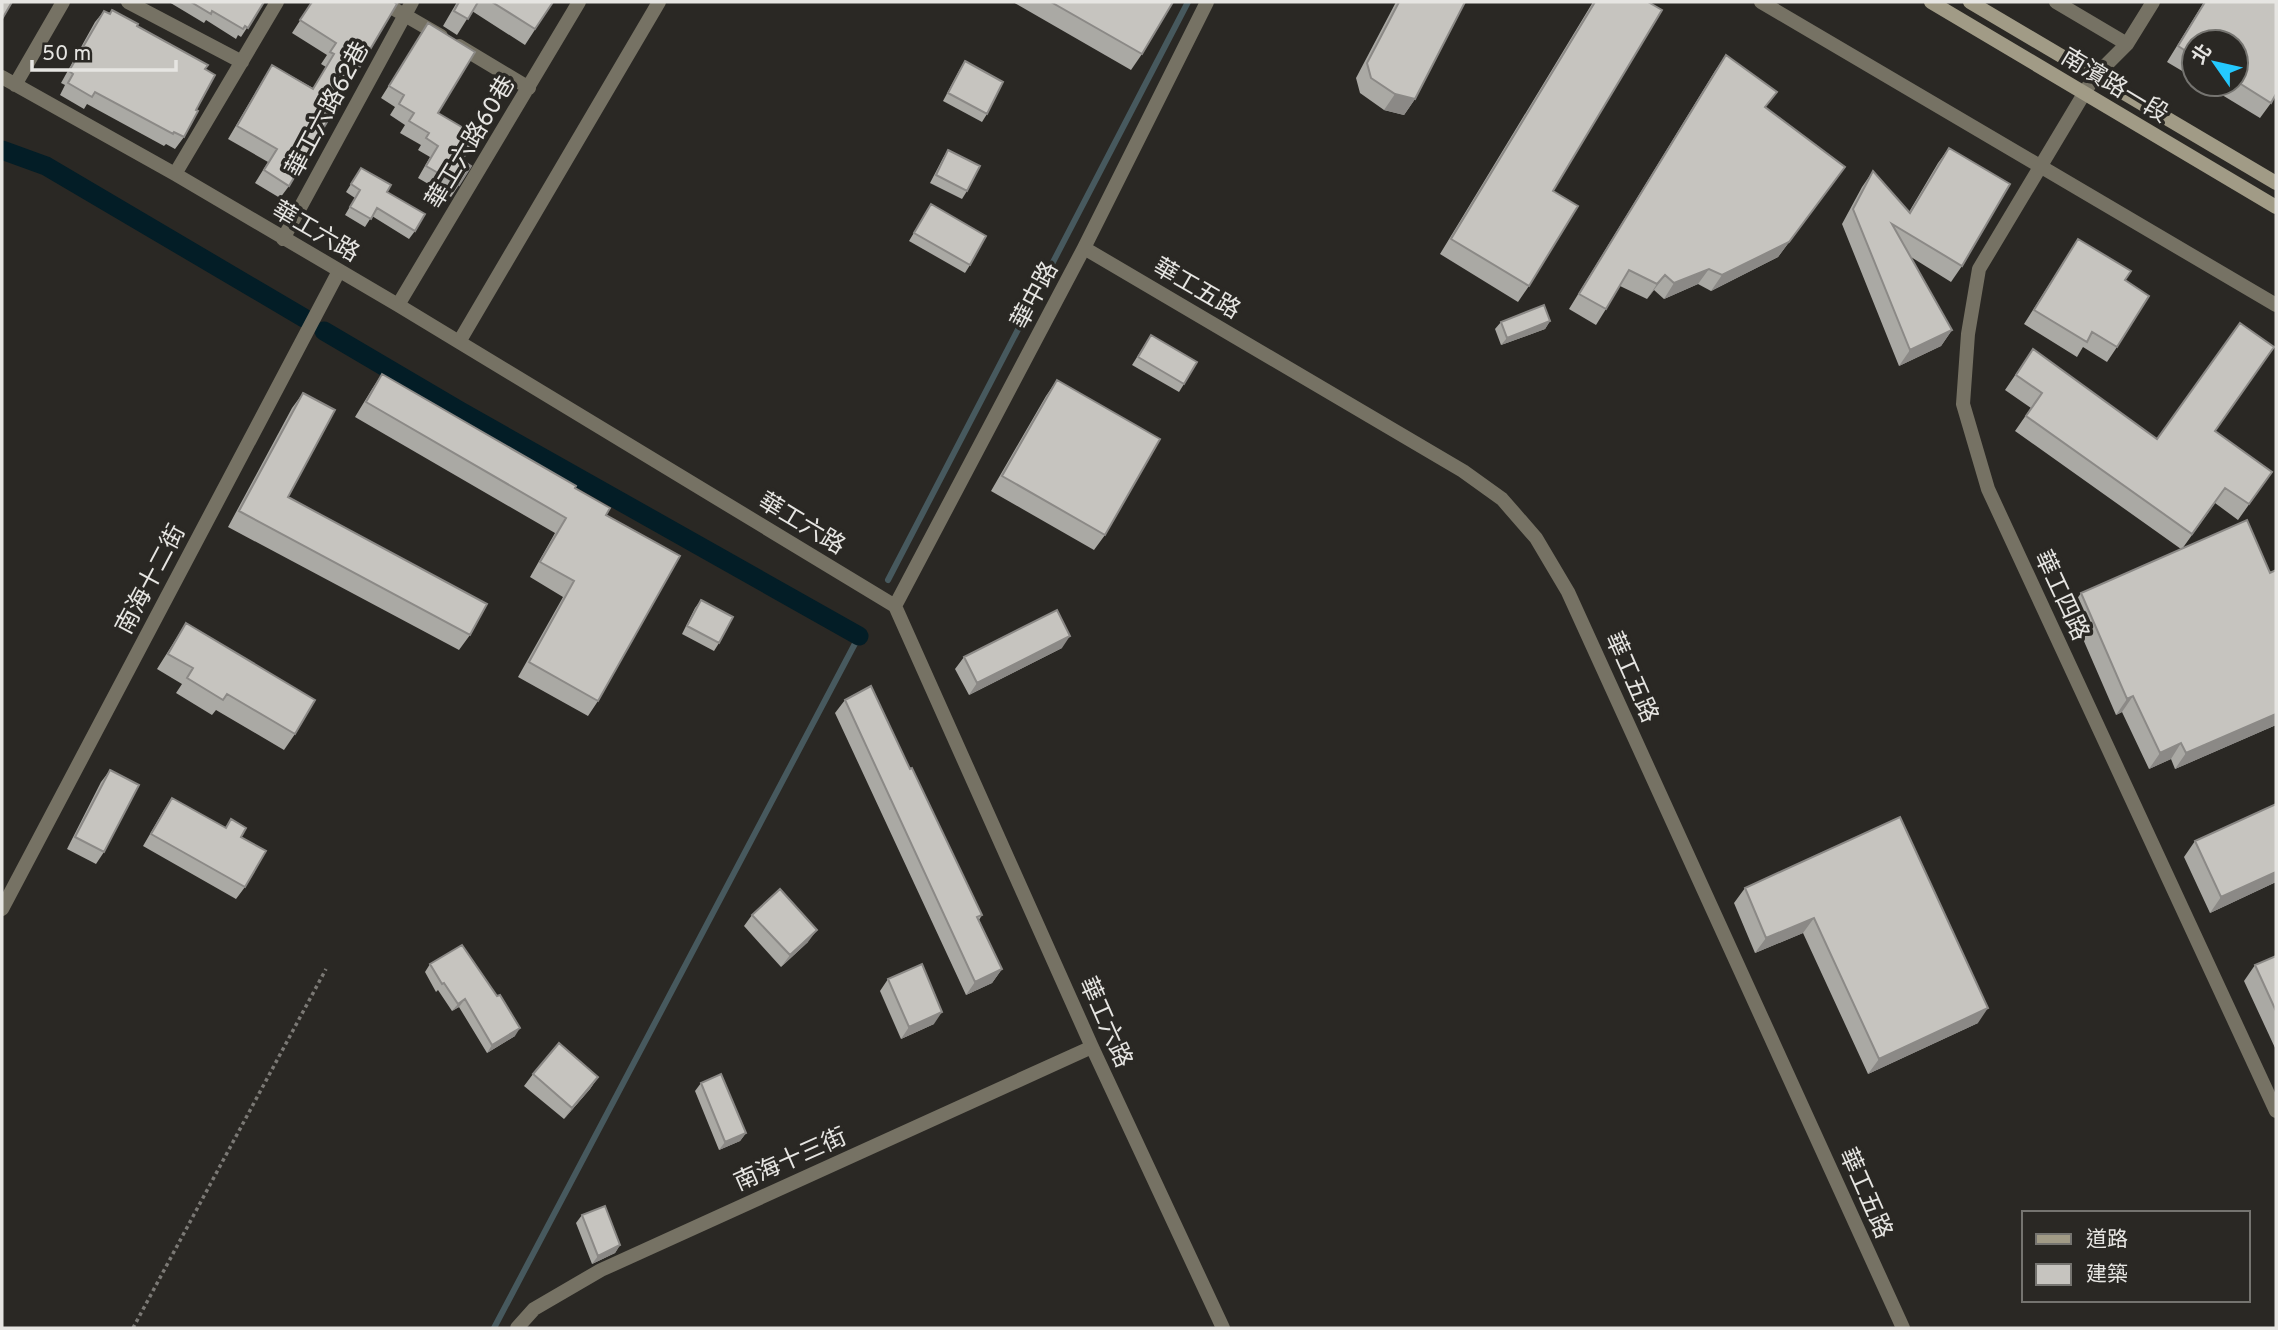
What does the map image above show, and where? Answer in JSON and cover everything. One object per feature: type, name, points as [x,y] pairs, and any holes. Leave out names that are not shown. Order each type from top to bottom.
[{"type":"main road","name":"南濱路一段","points":[[1931,2],[2276,207]]},
{"type":"main road","name":"南濱路一段","points":[[1970,2],[2276,183]]},
{"type":"street","points":[[8,81],[63,2]]},
{"type":"street","points":[[128,2],[242,62]]},
{"type":"street","points":[[175,174],[277,2]]},
{"type":"street","points":[[382,2],[408,8],[529,88]]},
{"type":"street","name":"華工六路60巷","points":[[398,305],[579,2]]},
{"type":"street","points":[[459,342],[659,2]]},
{"type":"street","name":"華中路","points":[[895,606],[1084,248],[1207,2]]},
{"type":"street","points":[[1760,2],[2276,305]]},
{"type":"street","points":[[2056,2],[2127,44]]},
{"type":"street","name":"華工四路","points":[[2153,2],[2127,44],[2094,76],[1979,269],[1968,334],[1963,404],[1988,489],[2276,1111]]},
{"type":"street","name":"華工六路62巷","points":[[283,239],[408,8]]},
{"type":"street","name":"華工六路","points":[[8,81],[175,174],[398,305],[895,606],[1092,1048],[1223,1328]]},
{"type":"street","name":"華工五路","points":[[1084,248],[1463,471],[1502,499],[1536,538],[1568,592],[1903,1328]]},
{"type":"street","name":"南海十二街","points":[[2,909],[339,271]]},
{"type":"street","name":"南海十三街","points":[[517,1328],[534,1309],[601,1270],[1092,1048]]},
{"type":"path","points":[[133,1328],[326,969]]},
{"type":"building","points":[[2,2],[12,2],[2,19]]},
{"type":"building","points":[[191,2],[264,2],[248,28],[245,26],[243,29]]},
{"type":"building","points":[[312,2],[397,4],[289,186],[264,170],[277,149],[237,126],[272,65],[313,89],[334,54],[330,52],[336,43],[300,20]]},
{"type":"building","points":[[459,2],[478,2],[468,19],[454,11]]},
{"type":"building","points":[[492,2],[553,2],[535,29]]},
{"type":"building","points":[[1051,2],[1173,2],[1142,54]]},
{"type":"building","points":[[1399,2],[1465,2],[1415,99],[1395,94],[1371,78],[1367,63]]},
{"type":"building","points":[[1595,2],[1648,2],[1662,10],[1553,191],[1578,206],[1529,286],[1451,239]]},
{"type":"building","points":[[2205,2],[2276,2],[2276,94],[2271,103],[2250,90],[2250,28],[2189,28]]},
{"type":"building","points":[[112,10],[208,65],[205,69],[215,75],[184,137],[174,132],[173,134],[95,92],[92,97],[68,83],[73,74],[69,71],[104,11],[110,14]]},
{"type":"building","points":[[428,23],[475,52],[438,113],[477,136],[462,160],[471,166],[459,185],[426,166],[438,146],[426,138],[429,133],[409,121],[414,113],[399,104],[404,95],[389,86]]},
{"type":"building","points":[[1726,55],[1777,92],[1765,107],[1845,167],[1789,242],[1722,275],[1709,269],[1674,283],[1665,275],[1657,284],[1629,270],[1606,309],[1579,294]]},
{"type":"building","points":[[965,61],[1003,82],[987,114],[948,93]]},
{"type":"building","points":[[1949,148],[2010,184],[1962,266],[1892,224],[1952,330],[1910,350],[1853,209],[1873,171],[1910,213]]},
{"type":"building","points":[[948,150],[980,166],[967,191],[936,175]]},
{"type":"building","points":[[361,168],[391,185],[387,192],[425,214],[415,231],[377,208],[371,219],[350,207],[360,190],[351,184]]},
{"type":"building","points":[[931,204],[986,236],[970,265],[914,233]]},
{"type":"building","points":[[2078,239],[2131,271],[2125,280],[2149,296],[2117,347],[2092,332],[2087,342],[2034,310]]},
{"type":"building","points":[[1544,305],[1550,321],[1507,338],[1501,322]]},
{"type":"building","points":[[2240,323],[2274,347],[2215,431],[2272,472],[2249,504],[2225,488],[2192,534],[2026,416],[2042,393],[2016,375],[2033,349],[2157,439]]},
{"type":"building","points":[[1151,335],[1197,362],[1184,384],[1138,357]]},
{"type":"building","points":[[382,374],[576,486],[575,488],[610,508],[606,515],[680,556],[598,701],[529,662],[574,581],[540,562],[566,518],[366,402]]},
{"type":"building","points":[[1057,380],[1160,439],[1105,535],[1002,476]]},
{"type":"building","points":[[303,393],[335,410],[288,497],[487,604],[470,635],[239,511]]},
{"type":"building","points":[[2247,520],[2270,573],[2276,570],[2276,714],[2186,753],[2181,743],[2160,753],[2133,696],[2127,699],[2081,593]]},
{"type":"building","points":[[701,600],[733,617],[719,643],[687,626]]},
{"type":"building","points":[[1057,610],[1070,636],[977,683],[964,657]]},
{"type":"building","points":[[186,623],[315,700],[295,734],[227,694],[223,700],[187,678],[193,668],[168,654]]},
{"type":"building","points":[[871,686],[982,915],[977,917],[1002,969],[975,982],[845,700]]},
{"type":"building","points":[[110,770],[139,785],[104,852],[75,837]]},
{"type":"building","points":[[172,798],[226,828],[231,819],[246,828],[241,837],[266,851],[245,887],[151,834]]},
{"type":"building","points":[[2276,804],[2276,872],[2221,897],[2195,841]]},
{"type":"building","points":[[1900,817],[1988,1008],[1879,1059],[1814,918],[1766,938],[1745,888]]},
{"type":"building","points":[[780,889],[817,930],[790,955],[752,915]]},
{"type":"building","points":[[462,945],[497,996],[500,995],[520,1028],[492,1045],[465,999],[458,1004],[430,964]]},
{"type":"building","points":[[2276,956],[2276,1011],[2255,965]]},
{"type":"building","points":[[922,964],[942,1012],[909,1027],[888,979]]},
{"type":"building","points":[[559,1043],[598,1077],[572,1108],[533,1074]]},
{"type":"building","points":[[721,1074],[746,1133],[725,1142],[701,1083]]},
{"type":"building","points":[[605,1206],[620,1245],[598,1256],[582,1215]]},
{"type":"waterway","points":[[888,580],[1188,2]]},
{"type":"waterway","points":[[2,150],[46,166],[304,318]]},
{"type":"waterway","points":[[324,331],[460,411],[859,636]]},
{"type":"waterway","points":[[494,1328],[859,636]]}]
